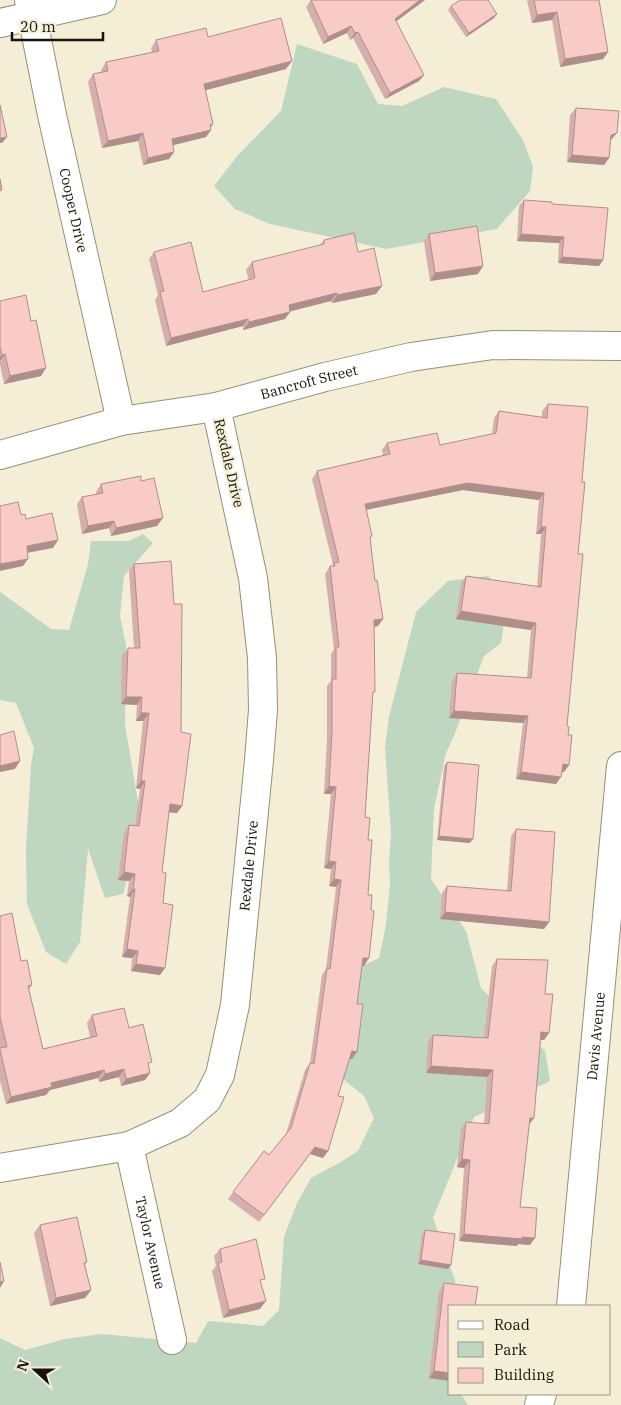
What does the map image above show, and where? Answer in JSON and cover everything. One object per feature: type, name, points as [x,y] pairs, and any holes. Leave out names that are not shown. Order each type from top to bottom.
[{"type":"street","points":[[0,23],[31,8],[102,0]]},
{"type":"street","name":"Cooper Drive","points":[[31,8],[52,115],[122,421]]},
{"type":"street","name":"Bancroft Street","points":[[0,455],[122,421],[216,407],[411,356],[493,344],[621,346]]},
{"type":"street","name":"Rexdale Drive","points":[[0,1168],[129,1146],[180,1123],[207,1100],[220,1076],[235,1005],[260,760],[263,710],[262,658],[253,578],[216,407]]},
{"type":"street","name":"Davis Avenue","points":[[571,1305],[621,766]]},
{"type":"street","name":"Taylor Avenue","points":[[129,1146],[172,1340]]},
{"type":"green space","points":[[297,44],[357,64],[378,104],[402,106],[444,87],[496,99],[523,140],[533,167],[530,191],[497,229],[386,249],[270,224],[235,209],[214,186],[238,155],[281,111]]},
{"type":"green space","points":[[143,534],[153,543],[124,576],[120,616],[126,645],[125,725],[142,825],[123,894],[105,898],[88,849],[80,942],[66,964],[46,952],[27,904],[26,850],[31,765],[34,748],[16,703],[0,700],[0,592],[51,629],[69,630],[88,564],[91,541],[129,541]]},
{"type":"green space","points":[[488,576],[508,595],[501,643],[484,656],[446,753],[434,809],[431,879],[466,931],[481,988],[545,1051],[550,1081],[474,1117],[433,1218],[455,1280],[456,1305],[448,1305],[448,1395],[462,1395],[468,1405],[0,1405],[0,1338],[25,1350],[65,1339],[102,1334],[196,1343],[208,1321],[263,1326],[279,1310],[284,1237],[297,1203],[311,1178],[358,1151],[374,1118],[364,1096],[333,1071],[354,970],[379,958],[386,925],[390,885],[391,833],[385,748],[389,717],[416,612],[448,581]]},
{"type":"building","points":[[311,0],[420,0],[395,19],[424,75],[390,93],[358,32],[355,33],[351,26],[328,37]]},
{"type":"building","points":[[460,0],[488,0],[497,14],[469,33],[451,6]]},
{"type":"building","points":[[534,0],[599,0],[608,52],[565,59],[557,12],[537,15]]},
{"type":"building","points":[[281,18],[292,61],[204,84],[213,124],[210,125],[211,130],[172,139],[174,152],[148,158],[143,133],[108,141],[93,74],[108,71],[106,62],[159,51],[156,40],[206,28],[208,37]]},
{"type":"building","points":[[0,105],[7,137],[0,138]]},
{"type":"building","points":[[576,108],[619,111],[617,133],[611,135],[609,158],[572,155]]},
{"type":"building","points":[[524,200],[608,208],[603,260],[562,257],[564,237],[521,234]]},
{"type":"building","points":[[477,226],[483,266],[435,273],[429,234]]},
{"type":"building","points":[[354,233],[358,252],[374,248],[382,286],[337,295],[337,293],[289,305],[290,312],[249,322],[248,319],[171,338],[160,292],[164,291],[154,252],[191,242],[203,292],[255,278],[252,262],[324,244],[324,240]]},
{"type":"building","points":[[26,295],[31,321],[36,320],[46,368],[10,376],[5,354],[2,355],[0,347],[0,301]]},
{"type":"building","points":[[548,404],[588,407],[582,482],[585,482],[578,554],[583,554],[567,726],[569,727],[568,735],[572,735],[569,765],[563,764],[561,777],[521,772],[528,716],[454,711],[457,673],[531,678],[536,623],[461,611],[466,576],[541,587],[546,527],[541,527],[544,493],[468,483],[365,504],[372,536],[370,537],[375,581],[377,580],[383,619],[374,620],[375,692],[373,692],[365,817],[370,818],[368,840],[372,840],[368,895],[372,895],[371,910],[374,911],[369,958],[363,958],[357,1004],[363,1004],[357,1052],[352,1051],[338,1096],[344,1097],[328,1151],[315,1147],[264,1215],[233,1192],[264,1151],[269,1155],[291,1128],[310,1063],[314,1064],[327,968],[330,969],[341,880],[334,879],[336,862],[329,861],[336,787],[329,786],[332,679],[336,679],[336,647],[339,647],[330,566],[335,566],[334,563],[339,562],[317,471],[390,454],[387,443],[437,433],[440,445],[496,433],[499,411],[547,418]]},
{"type":"building","points":[[141,476],[141,481],[154,478],[163,518],[116,528],[114,521],[88,526],[82,497],[103,493],[101,484]]},
{"type":"building","points":[[18,502],[21,515],[25,514],[26,519],[52,513],[58,540],[27,546],[28,559],[0,564],[0,506]]},
{"type":"building","points":[[171,561],[174,604],[182,604],[181,732],[191,734],[182,806],[170,804],[162,872],[166,873],[163,903],[173,905],[165,968],[136,964],[138,951],[127,949],[135,889],[133,889],[135,874],[124,872],[129,825],[139,826],[145,781],[141,781],[149,713],[141,713],[142,697],[126,697],[128,648],[140,648],[134,564]]},
{"type":"building","points":[[14,731],[20,761],[0,766],[0,735]]},
{"type":"building","points":[[447,762],[479,765],[473,839],[439,836]]},
{"type":"building","points":[[516,829],[555,832],[549,922],[445,912],[447,886],[511,891]]},
{"type":"building","points":[[12,913],[21,961],[27,960],[32,985],[28,986],[43,1049],[97,1036],[92,1015],[124,1008],[129,1028],[143,1024],[152,1062],[148,1063],[150,1073],[126,1079],[124,1069],[105,1074],[104,1070],[51,1083],[52,1087],[11,1097],[0,1050],[0,1048],[7,1047],[0,1017],[0,916]]},
{"type":"building","points":[[497,959],[548,960],[545,994],[553,994],[549,1033],[541,1032],[534,1118],[530,1118],[520,1207],[537,1208],[535,1238],[522,1237],[522,1239],[464,1234],[470,1160],[462,1159],[466,1122],[489,1124],[493,1070],[431,1066],[433,1035],[488,1038]]},
{"type":"building","points":[[77,1217],[87,1262],[84,1263],[91,1290],[56,1298],[40,1225]]},
{"type":"building","points":[[425,1230],[455,1234],[451,1265],[421,1260]]},
{"type":"building","points":[[256,1239],[265,1279],[260,1280],[266,1301],[229,1310],[218,1263],[222,1262],[220,1249]]},
{"type":"building","points":[[0,1262],[4,1281],[0,1282]]},
{"type":"building","points":[[444,1283],[478,1287],[475,1305],[448,1305],[448,1373],[434,1371]]}]
